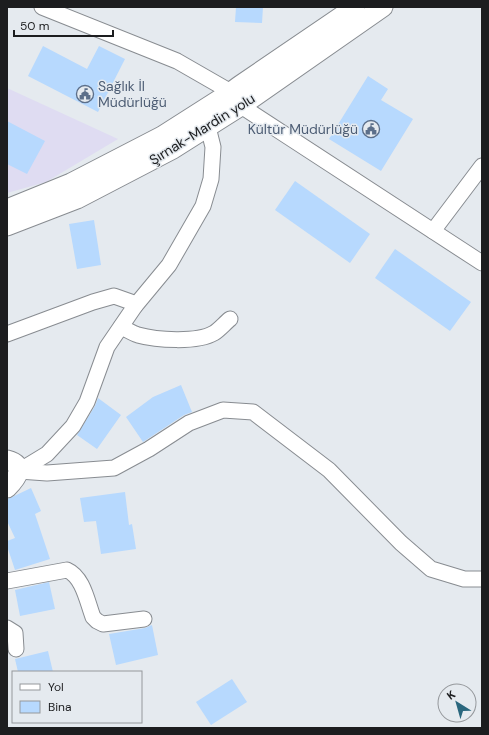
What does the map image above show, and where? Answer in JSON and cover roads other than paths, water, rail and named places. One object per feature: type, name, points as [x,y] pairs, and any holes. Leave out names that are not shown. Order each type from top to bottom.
[{"type":"street","points":[[42,7],[177,61],[482,263]]},
{"type":"street","name":"Şırnak-Mardin yolu","points":[[7,226],[78,199],[173,149],[208,127],[236,99],[239,86],[355,7]]},
{"type":"street","name":"Şırnak-Mardin yolu","points":[[7,209],[71,183],[236,99],[383,7]]},
{"type":"street","points":[[13,466],[47,454],[73,426],[87,402],[107,347],[135,306],[169,264],[203,206],[211,179],[213,146],[208,127]]},
{"type":"street","points":[[433,231],[482,166]]},
{"type":"street","points":[[7,334],[92,302],[114,296],[132,302],[135,306]]},
{"type":"street","points":[[121,327],[137,334],[159,340],[186,339],[213,333],[230,319]]},
{"type":"street","points":[[13,466],[47,473],[114,468],[149,449],[189,423],[223,410],[253,412],[329,470],[401,543],[430,569],[464,579],[482,579]]},
{"type":"street","points":[[7,488],[16,480],[13,466]]},
{"type":"street","points":[[7,581],[67,570],[74,573],[79,580],[93,617],[97,621],[103,624],[144,619]]},
{"type":"street","points":[[7,628],[15,633],[16,649]]},
{"type":"place","name":"Sağlık İl Müdürlüğü","points":[[85,94]]},
{"type":"place","name":"Kültür Müdürlüğü","points":[[371,129]]}]
